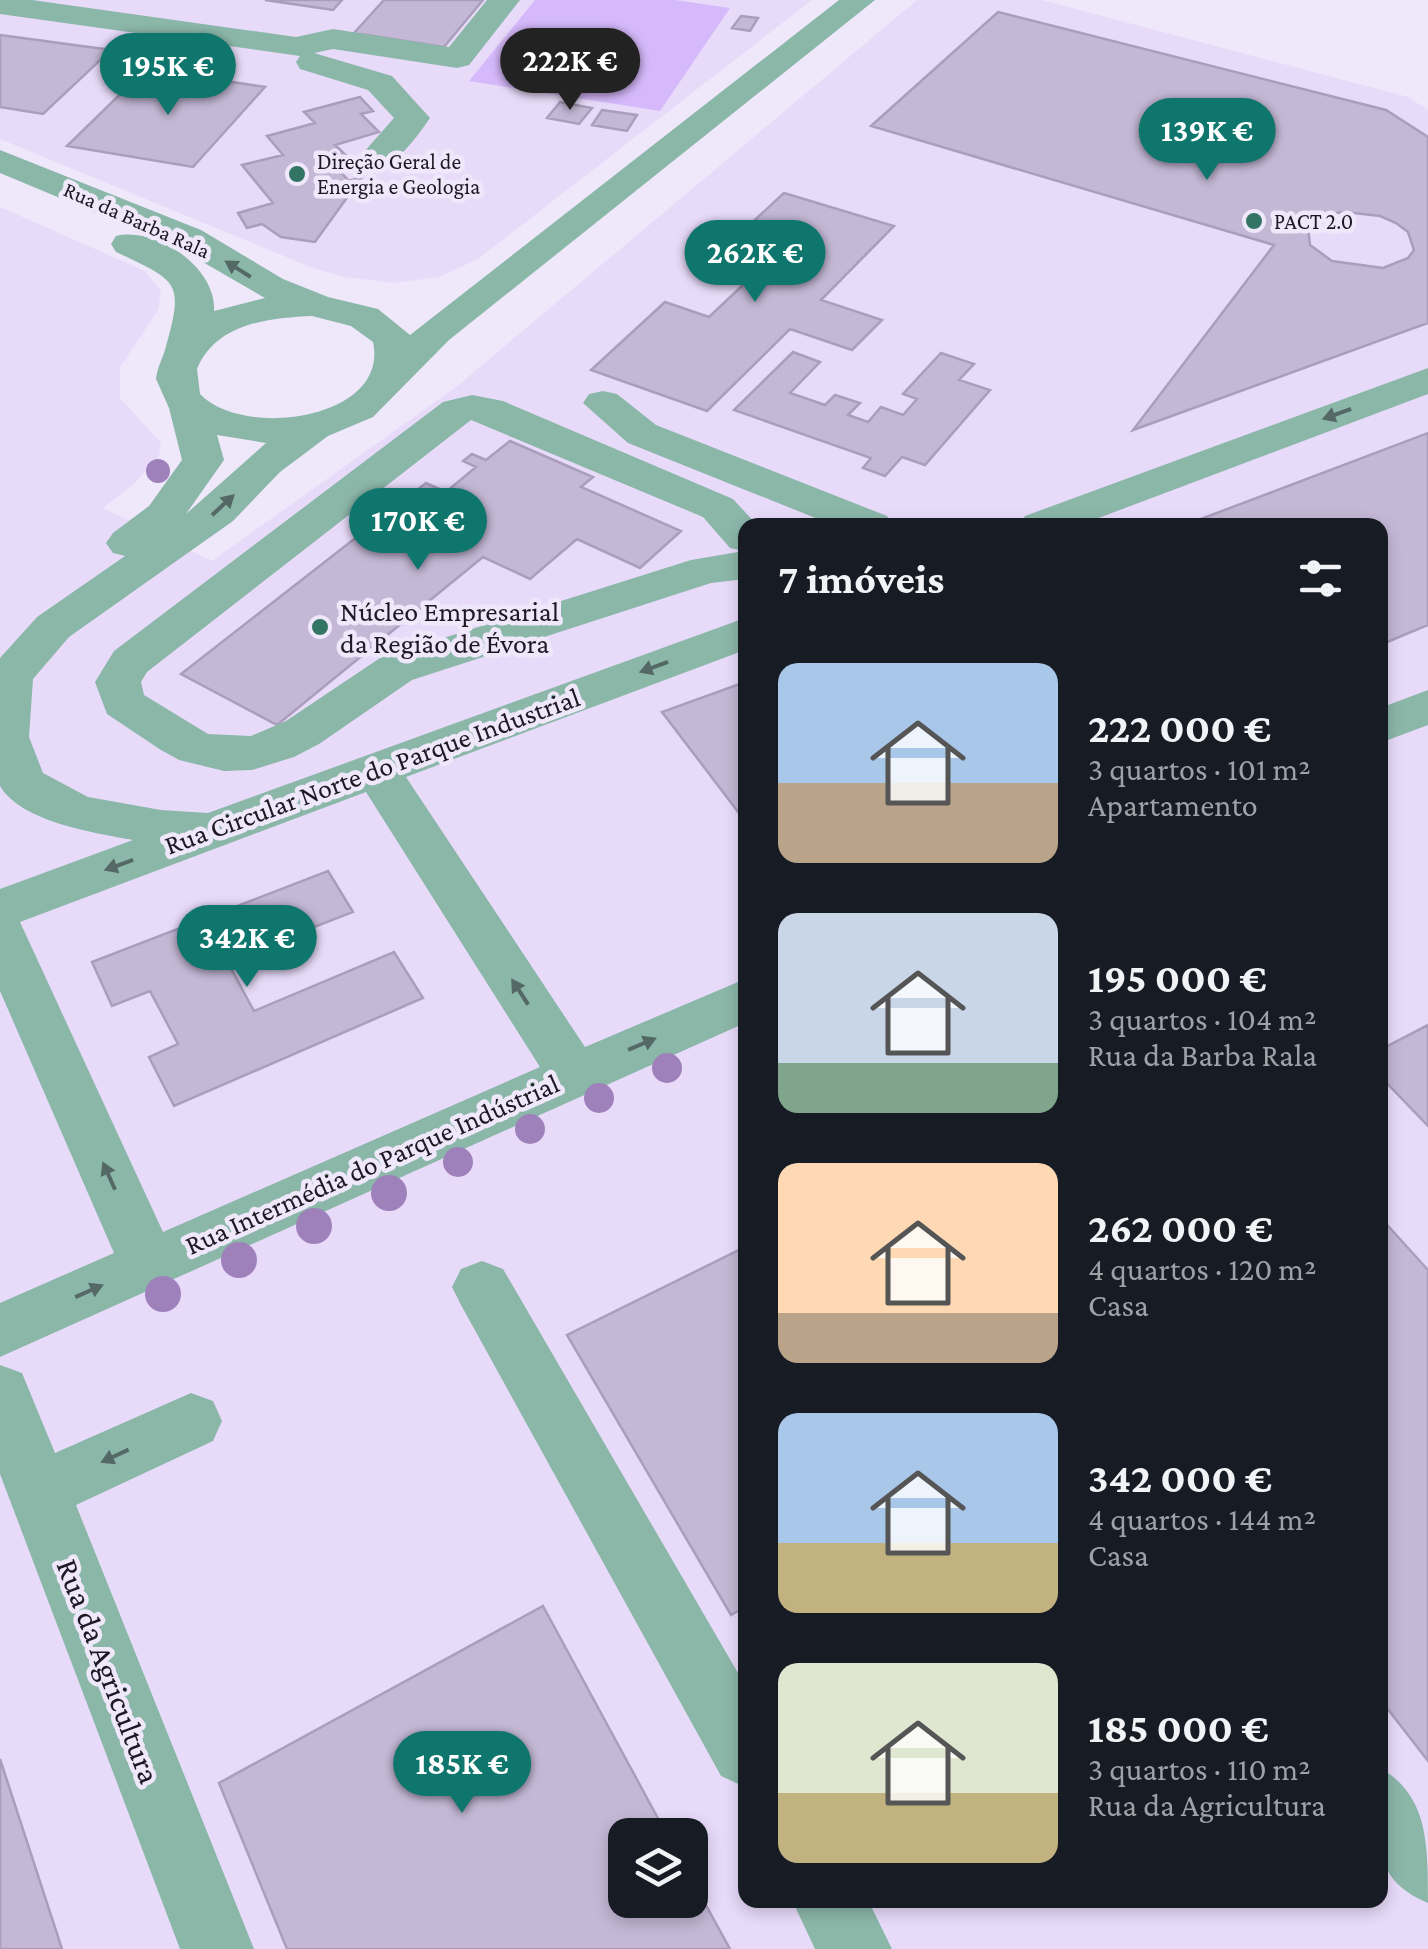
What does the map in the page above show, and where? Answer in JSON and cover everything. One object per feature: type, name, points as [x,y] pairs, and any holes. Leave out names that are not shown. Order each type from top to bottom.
[{"type":"street","points":[[0,4],[296,48],[333,39],[457,58],[504,0]]},
{"type":"street","points":[[216,828],[160,828],[76,812],[23,784],[5,737],[10,676],[53,627],[218,512],[265,462],[313,428],[358,412],[384,392],[397,370],[436,332],[859,0]]},
{"type":"street","points":[[701,124],[782,93],[895,0]]},
{"type":"street","points":[[296,48],[314,65],[380,84],[414,118],[372,162]]},
{"type":"street","name":"Rua da Barba Rala","points":[[0,160],[188,238],[270,287],[329,306]]},
{"type":"street","name":"Rua da Barba Rala","points":[[0,188],[158,258],[185,274],[198,294],[198,312],[184,350]]},
{"type":"street","points":[[0,636],[164,515],[203,460],[188,406],[176,386],[175,372],[184,350],[206,331],[240,314],[276,306],[416,299],[452,291],[530,257]]},
{"type":"street","points":[[329,306],[362,316],[381,328],[396,346],[397,370]]},
{"type":"street","points":[[1059,518],[1428,380]]},
{"type":"street","points":[[603,403],[642,434],[854,518]]},
{"type":"street","points":[[188,406],[211,421],[245,430],[313,428]]},
{"type":"street","points":[[738,530],[718,508],[489,410],[472,407],[458,412],[130,662],[118,682],[123,703],[194,747],[225,755],[260,751],[294,740],[396,670],[706,570],[738,566]]},
{"type":"street","name":"Rua Circular Norte do Parque Industrial","points":[[0,909],[738,637]]},
{"type":"street","points":[[376,770],[573,1074]]},
{"type":"street","points":[[0,932],[148,1265]]},
{"type":"street","name":"Rua Intermédia do Parque Indústrial","points":[[0,1330],[738,1003]]},
{"type":"street","points":[[482,1286],[738,1740]]},
{"type":"street","name":"Rua da Agricultura","points":[[0,1393],[217,1949]]},
{"type":"street","points":[[38,1491],[191,1421]]},
{"type":"street","points":[[1388,1814],[1428,1866]]},
{"type":"street","points":[[833,1908],[856,1949]]},
{"type":"shaded area","points":[[0,0],[812,0],[478,259],[439,277],[394,283],[345,277],[313,268],[0,139]]},
{"type":"shaded area","points":[[535,0],[675,0],[730,8],[660,111],[469,81]]},
{"type":"shaded area","points":[[917,0],[1042,0],[1408,97],[1428,110],[1428,1949],[0,1949],[0,207],[145,271],[161,291],[158,310],[120,367],[120,398],[161,443],[159,456],[134,484],[103,508],[212,561],[456,387]]},
{"type":"building","points":[[265,0],[342,0],[333,10]]},
{"type":"building","points":[[384,0],[483,0],[444,47],[354,33]]},
{"type":"building","name":"PACT 2.0","points":[[998,12],[1386,110],[1428,137],[1428,323],[1133,430],[1274,245],[871,126]],"holes":[[[1328,214],[1380,216],[1408,232],[1414,250],[1408,258],[1383,268],[1332,261],[1310,245],[1308,227]]]},
{"type":"building","points":[[741,16],[758,18],[750,31],[732,28]]},
{"type":"building","points":[[0,35],[111,50],[43,114],[0,107]]},
{"type":"building","points":[[146,69],[265,87],[193,167],[67,146]]},
{"type":"building","points":[[360,97],[373,111],[361,114],[379,132],[335,145],[355,164],[338,169],[349,181],[362,177],[315,242],[281,237],[262,224],[247,228],[238,213],[273,203],[242,165],[283,155],[267,136],[315,123],[304,112]]},
{"type":"building","points":[[560,102],[592,108],[579,124],[547,118]]},
{"type":"building","points":[[602,110],[637,115],[627,131],[592,125]]},
{"type":"building","points":[[784,193],[894,226],[821,300],[882,320],[852,350],[790,329],[707,411],[591,370],[665,302],[709,317],[761,268],[718,254]]},
{"type":"building","points":[[793,352],[820,362],[790,393],[825,405],[835,395],[860,403],[848,415],[868,422],[881,407],[903,415],[917,399],[903,394],[941,353],[974,364],[959,380],[990,390],[925,465],[902,457],[885,476],[863,468],[871,458],[734,410]]},
{"type":"building","points":[[1428,433],[1428,625],[1388,642],[1388,518],[1203,518]]},
{"type":"building","name":"Núcleo Empresarial da Região de Évora","points":[[510,441],[593,477],[581,487],[681,531],[640,568],[577,539],[530,579],[483,557],[277,725],[181,674],[426,483],[446,492],[476,467],[463,461],[472,454],[486,460]]},
{"type":"building","points":[[738,685],[738,812],[662,712]]},
{"type":"building","points":[[328,871],[353,912],[227,961],[254,1011],[394,952],[423,998],[174,1106],[149,1057],[178,1044],[150,991],[112,1006],[92,962]]},
{"type":"building","points":[[1428,1025],[1428,1126],[1388,1084],[1388,1046]]},
{"type":"building","points":[[1388,1226],[1428,1270],[1428,1761],[1388,1709]]},
{"type":"building","points":[[738,1250],[738,1611],[731,1615],[567,1335]]},
{"type":"building","points":[[543,1606],[658,1818],[608,1818],[608,1918],[708,1918],[708,1909],[730,1949],[287,1949],[219,1783]]},
{"type":"building","points":[[0,1759],[62,1949],[0,1949]]},
{"type":"place","name":"Direção Geral de Energia e Geologia","points":[[297,174]]},
{"type":"place","name":"PACT 2.0","points":[[1254,221]]},
{"type":"place","name":"Núcleo Empresarial da Região de Évora","points":[[320,627]]}]
